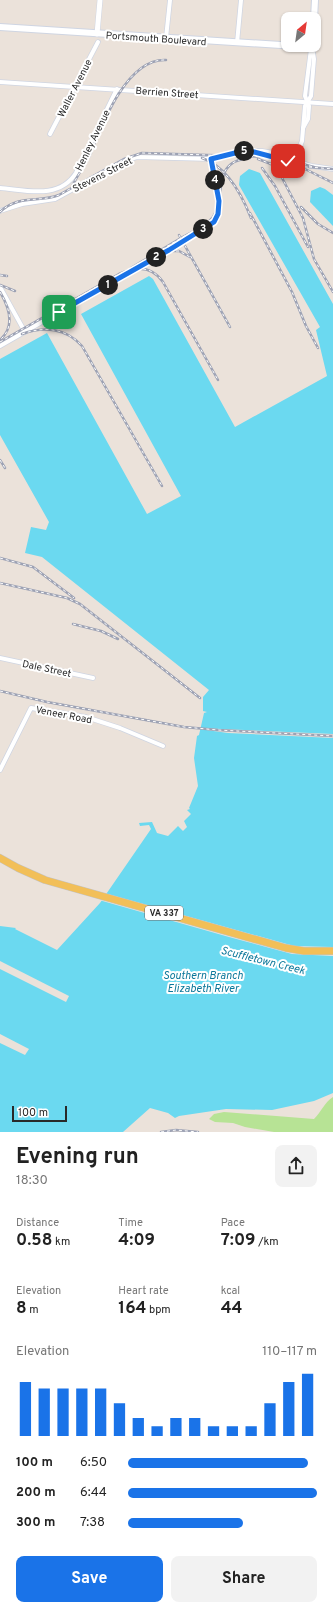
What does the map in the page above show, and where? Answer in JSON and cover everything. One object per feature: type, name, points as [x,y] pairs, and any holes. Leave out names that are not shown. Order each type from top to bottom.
[{"type":"main road","points":[[314,12],[315,0]]},
{"type":"main road","name":"Portsmouth Boulevard","points":[[0,27],[281,45]]},
{"type":"main road","name":"VA 337","points":[[0,858],[45,880],[286,948],[304,950],[333,950]]},
{"type":"street","points":[[97,34],[100,0]]},
{"type":"street","points":[[166,38],[170,0]]},
{"type":"street","points":[[237,43],[241,0]]},
{"type":"street","name":"Waller Avenue","points":[[50,134],[98,42]]},
{"type":"street","points":[[295,160],[302,141],[303,128],[308,119],[308,101],[305,96],[311,52]]},
{"type":"street","name":"Berrien Street","points":[[0,82],[308,101],[333,104]]},
{"type":"street","name":"Henley Avenue","points":[[0,188],[44,192],[61,187],[75,174],[117,89]]},
{"type":"street","name":"Stevens Street","points":[[0,211],[22,204],[55,199],[130,158],[142,156],[211,159],[239,151],[254,152],[295,160],[308,165],[333,169]]},
{"type":"street","points":[[0,346],[162,254],[214,222],[218,214],[219,201],[211,159]]},
{"type":"street","points":[[0,287],[25,332]]},
{"type":"street","name":"Dale Street","points":[[0,658],[93,678]]},
{"type":"street","name":"Veneer Road","points":[[0,770],[31,708],[86,717],[120,728],[163,746]]},
{"type":"green space","points":[[333,1097],[333,1132],[274,1132],[245,1127],[233,1123],[215,1122],[209,1119],[214,1114],[224,1112],[314,1119],[327,1102]]},
{"type":"water","name":"Southern Branch Elizabeth River","points":[[249,169],[260,173],[333,304],[333,1093],[314,1101],[272,1110],[226,1109],[179,1116],[175,1118],[168,1113],[150,1108],[123,1132],[0,1132],[0,926],[16,928],[15,929],[57,950],[100,903],[151,829],[149,825],[140,826],[139,823],[152,822],[157,833],[168,836],[178,826],[183,831],[187,827],[184,821],[191,814],[187,810],[190,809],[189,808],[198,786],[194,758],[197,736],[199,735],[204,713],[207,712],[203,711],[203,697],[209,690],[42,557],[25,553],[31,527],[46,530],[49,522],[0,435],[0,359],[47,333],[147,514],[181,496],[81,314],[149,276],[153,279],[235,427],[327,376],[316,330],[320,327],[239,185],[240,176]]},
{"type":"water","points":[[320,187],[333,195],[333,226],[310,202],[311,191]]},
{"type":"pier","points":[[199,728],[333,734],[333,738],[228,733]]},
{"type":"pier","points":[[104,893],[294,946],[333,947],[333,956],[292,954],[229,937],[99,900]]},
{"type":"pier","points":[[0,961],[69,996],[66,1002],[0,969]]},
{"type":"pier","points":[[0,1034],[29,1049],[25,1055],[0,1043]]},
{"type":"railway","points":[[89,157],[108,113],[117,96],[127,82],[139,70],[152,62],[166,60]]},
{"type":"railway","points":[[72,186],[91,153]]},
{"type":"railway","points":[[0,212],[7,206],[14,203],[59,195],[124,159],[142,153],[274,157],[314,167]]},
{"type":"railway","points":[[202,158],[211,162],[226,174],[238,191],[251,218]]},
{"type":"railway","points":[[131,268],[210,221],[217,209],[224,172],[229,166],[238,161],[250,158]]},
{"type":"railway","points":[[258,159],[271,164],[280,174],[303,218],[314,259],[333,292]]},
{"type":"railway","points":[[309,167],[333,169]]},
{"type":"railway","points":[[262,168],[275,186],[308,247]]},
{"type":"railway","points":[[303,168],[333,183]]},
{"type":"railway","points":[[301,207],[318,224],[333,233]]},
{"type":"railway","points":[[250,213],[292,292],[306,326],[318,348]]},
{"type":"railway","points":[[179,235],[230,327]]},
{"type":"railway","points":[[164,251],[179,251],[190,257]]},
{"type":"railway","points":[[0,342],[125,271],[137,269],[149,270],[163,282],[218,380]]},
{"type":"railway","points":[[0,275],[7,276]]},
{"type":"railway","points":[[0,285],[15,291]]},
{"type":"railway","points":[[0,292],[6,304],[9,316],[8,329],[0,340]]},
{"type":"railway","points":[[22,334],[30,331],[54,330],[69,335],[82,346],[162,486]]},
{"type":"railway","points":[[0,460],[5,468]]},
{"type":"railway","points":[[0,558],[33,567],[74,598]]},
{"type":"railway","points":[[0,583],[67,598],[80,604],[200,698]]},
{"type":"railway","points":[[73,624],[101,631],[118,639]]},
{"type":"railway","points":[[0,691],[47,702],[184,727],[333,736]]},
{"type":"railway","points":[[161,1132],[176,1130],[198,1132]]},
{"type":"route","points":[[59,312],[169,250],[214,222],[218,214],[219,201],[211,159],[243,151],[254,152],[288,161]]},
{"type":"water label","name":"Scuffletown Creek","points":[[263,960]]}]
